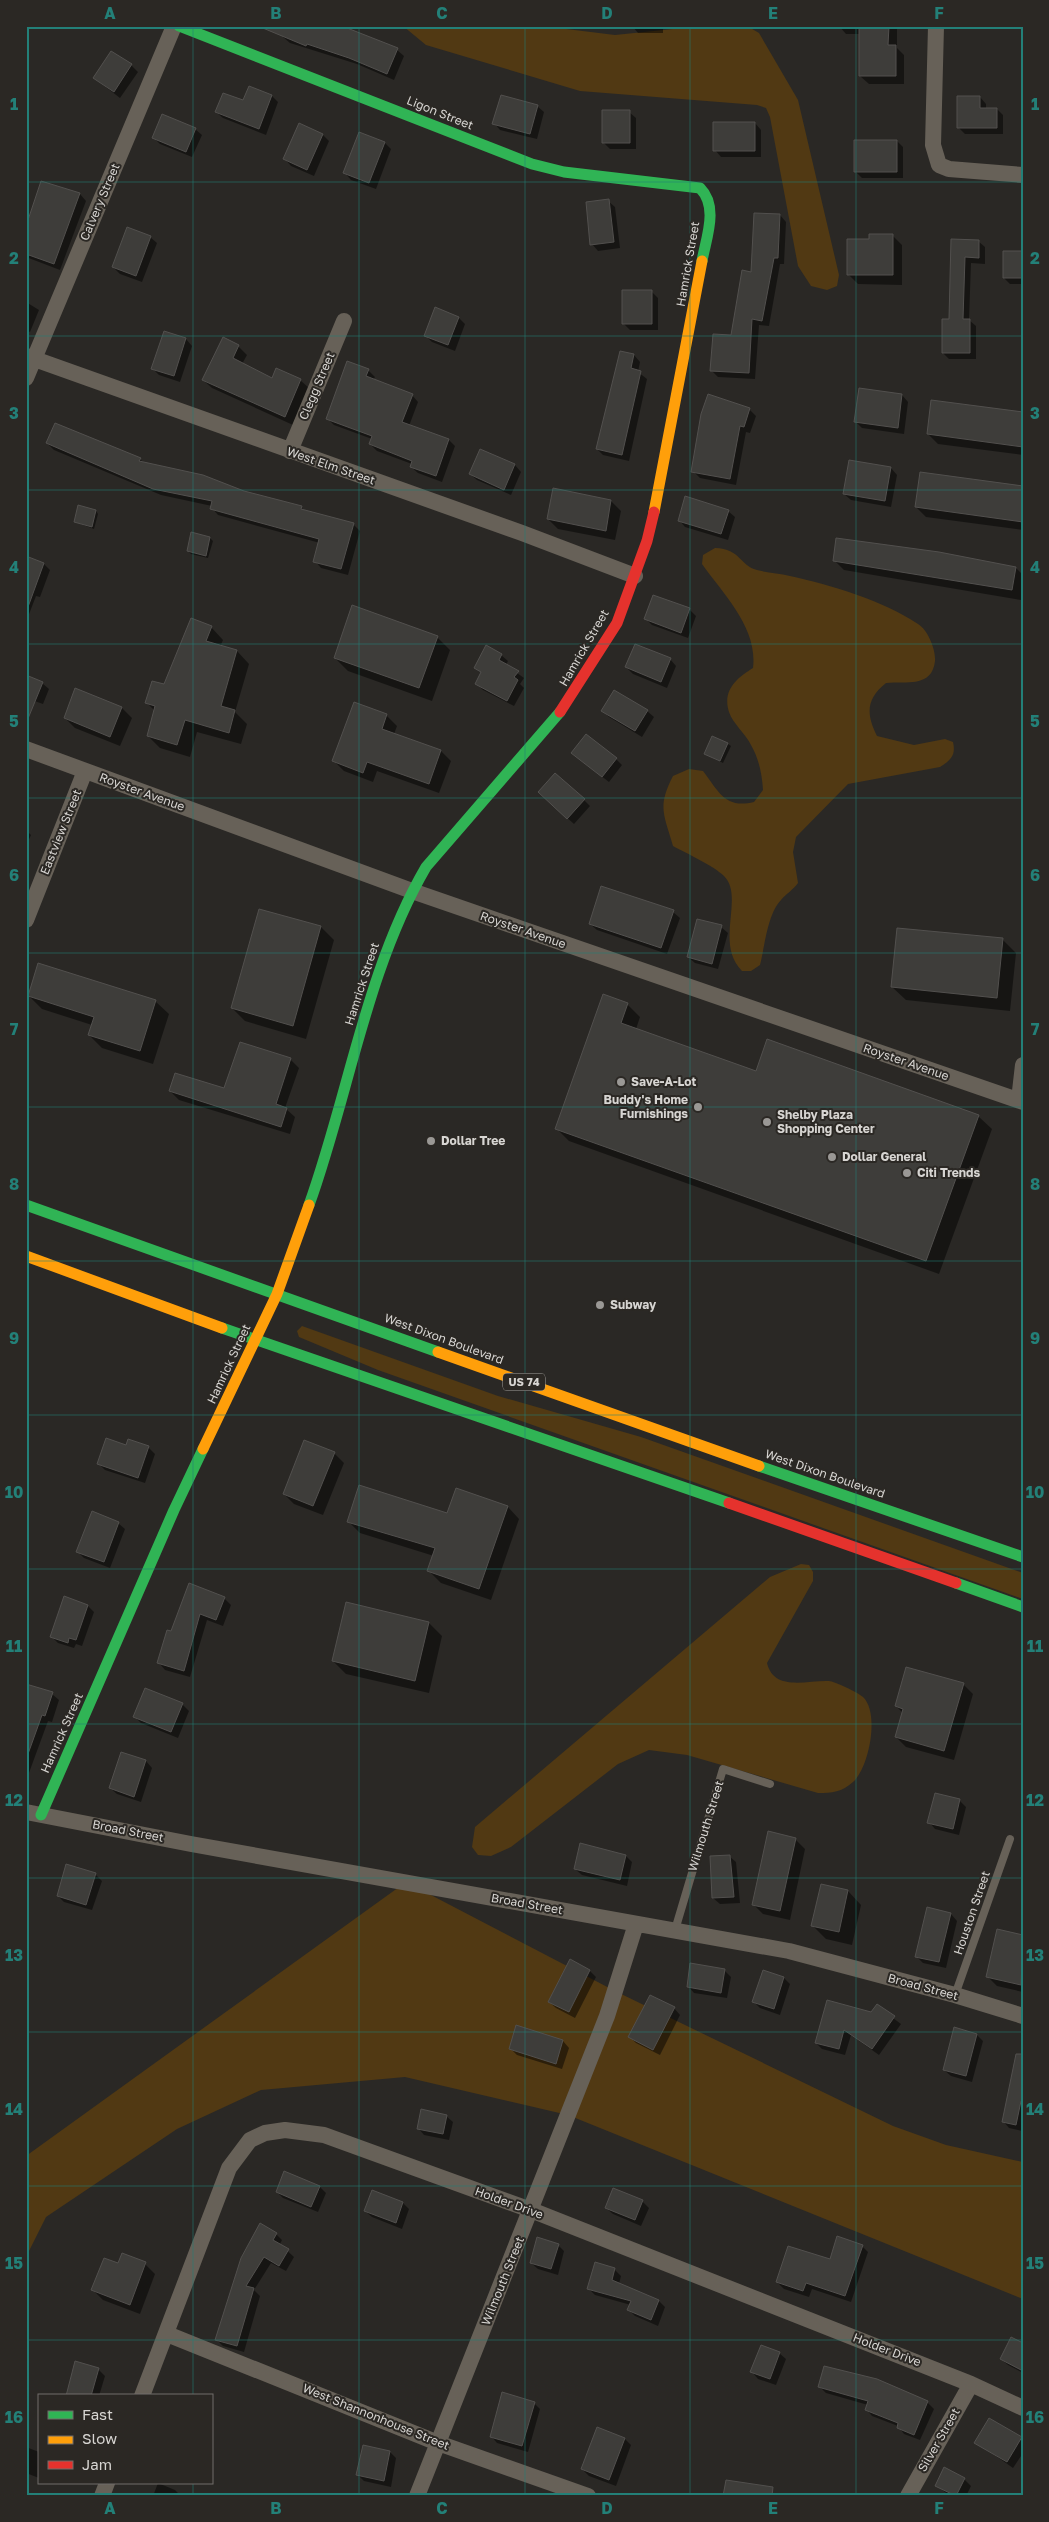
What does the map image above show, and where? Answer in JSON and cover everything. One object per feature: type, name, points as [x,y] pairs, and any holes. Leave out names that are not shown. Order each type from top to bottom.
[{"type":"main road","name":"Ligon Street","points":[[179,26],[532,164],[564,172],[700,188]]},
{"type":"main road","name":"Hamrick Street","points":[[34,1813],[174,1510],[277,1294],[317,1182],[385,954],[412,891],[426,867],[568,703],[617,623],[647,541],[662,480],[711,212],[708,196],[700,188]]},
{"type":"main road","name":"West Dixon Boulevard","points":[[26,1205],[763,1467],[1023,1557]]},
{"type":"main road","points":[[26,1256],[256,1340],[561,1442],[1023,1607]]},
{"type":"street","name":"Calvery Street","points":[[26,378],[30,358],[174,26]]},
{"type":"street","points":[[936,26],[932,145],[939,165],[949,169],[1023,175]]},
{"type":"street","name":"Clegg Street","points":[[290,451],[344,321]]},
{"type":"street","name":"West Elm Street","points":[[30,358],[522,533],[635,576]]},
{"type":"street","name":"Royster Avenue","points":[[26,749],[412,891],[1021,1101]]},
{"type":"street","name":"Eastview Street","points":[[26,920],[85,771]]},
{"type":"street","points":[[1021,1101],[1023,1065]]},
{"type":"street","name":"Broad Street","points":[[34,1813],[789,1951],[955,1995],[1023,2016]]},
{"type":"street","name":"Wilmouth Street","points":[[418,2496],[607,2016],[636,1924]]},
{"type":"street","name":"Holder Drive","points":[[143,2394],[229,2168],[250,2140],[264,2133],[285,2130],[324,2135],[531,2210],[971,2384],[1023,2408]]},
{"type":"street","name":"West Shannonhouse Street","points":[[167,2334],[438,2443],[588,2496]]},
{"type":"street","name":"Silver Street","points":[[908,2496],[971,2384]]},
{"type":"street","points":[[102,2496],[107,2484]]},
{"type":"lane","name":"Wilmouth Street","points":[[675,1930],[722,1769],[770,1784]]},
{"type":"lane","name":"Houston Street","points":[[955,1995],[1010,1838]]},
{"type":"shaded area","points":[[403,26],[542,26],[615,35],[702,26],[747,26],[759,33],[798,100],[839,275],[837,286],[827,290],[811,286],[798,266],[770,117],[766,108],[757,105],[580,91],[426,45]]},
{"type":"shaded area","points":[[715,548],[730,551],[751,568],[823,584],[873,601],[922,627],[931,641],[934,651],[935,661],[933,670],[929,676],[917,681],[886,683],[879,689],[871,701],[871,721],[877,736],[914,745],[945,739],[953,742],[954,747],[952,757],[940,767],[848,784],[796,837],[793,852],[798,883],[776,906],[767,931],[760,965],[751,971],[742,971],[734,960],[730,947],[732,896],[730,885],[724,876],[714,868],[673,846],[664,811],[665,796],[673,776],[689,769],[703,771],[724,797],[736,803],[754,802],[763,790],[761,772],[756,756],[749,741],[736,725],[727,704],[729,691],[732,686],[753,668],[753,653],[750,639],[738,613],[702,564],[703,555]]},
{"type":"shaded area","points":[[302,1326],[498,1396],[641,1437],[1023,1573],[1023,1599],[378,1370],[299,1337],[297,1331]]},
{"type":"shaded area","points":[[801,1564],[809,1565],[813,1572],[813,1581],[767,1663],[771,1672],[777,1678],[784,1681],[802,1683],[829,1681],[852,1690],[863,1697],[871,1715],[872,1727],[864,1765],[853,1782],[837,1791],[818,1793],[687,1755],[649,1750],[618,1764],[511,1847],[491,1856],[478,1855],[472,1847],[475,1827],[770,1577]]},
{"type":"shaded area","points":[[406,1882],[615,1991],[893,2126],[946,2145],[1023,2162],[1023,2299],[568,2115],[405,2077],[261,2090],[177,2129],[46,2217],[26,2257],[26,2156]]},
{"type":"building","points":[[258,26],[342,26],[398,48],[387,74],[349,58],[307,44],[306,46]]},
{"type":"building","points":[[859,26],[889,26],[888,45],[896,45],[896,76],[859,76]]},
{"type":"building","points":[[111,51],[132,64],[114,92],[93,78]]},
{"type":"building","points":[[249,86],[272,95],[259,129],[215,112],[223,93],[243,100]]},
{"type":"building","points":[[501,95],[538,105],[530,134],[492,124]]},
{"type":"building","points":[[957,96],[980,96],[980,108],[997,108],[997,128],[957,128]]},
{"type":"building","points":[[602,110],[630,110],[630,143],[602,143]]},
{"type":"building","points":[[162,114],[196,128],[186,152],[152,138]]},
{"type":"building","points":[[713,122],[755,122],[755,151],[713,151]]},
{"type":"building","points":[[299,123],[323,134],[307,170],[283,159]]},
{"type":"building","points":[[359,132],[385,142],[369,183],[343,173]]},
{"type":"building","points":[[854,140],[897,140],[897,172],[854,172]]},
{"type":"building","points":[[41,181],[80,193],[54,264],[26,254],[26,226]]},
{"type":"building","points":[[609,199],[614,242],[590,245],[586,202]]},
{"type":"building","points":[[754,213],[780,214],[778,258],[774,258],[762,321],[752,319],[749,373],[710,371],[713,334],[731,335],[742,270],[751,272]]},
{"type":"building","points":[[127,227],[151,236],[136,276],[112,267]]},
{"type":"building","points":[[869,234],[893,234],[893,275],[847,275],[847,239],[869,239]]},
{"type":"building","points":[[951,239],[979,240],[979,258],[965,257],[963,319],[970,319],[970,353],[942,353],[942,319],[949,319]]},
{"type":"building","points":[[1003,251],[1023,251],[1023,278],[1003,278]]},
{"type":"building","points":[[622,290],[652,290],[652,324],[622,324]]},
{"type":"building","points":[[435,307],[459,317],[448,345],[424,336]]},
{"type":"building","points":[[164,331],[186,338],[174,376],[151,369]]},
{"type":"building","points":[[223,337],[239,345],[233,358],[272,378],[276,368],[301,379],[285,417],[202,380]]},
{"type":"building","points":[[620,351],[634,354],[631,368],[641,371],[622,455],[596,449]]},
{"type":"building","points":[[347,361],[369,369],[366,376],[413,394],[402,422],[449,439],[436,476],[410,467],[412,461],[369,444],[372,436],[326,419]]},
{"type":"building","points":[[859,388],[902,394],[898,428],[854,422]]},
{"type":"building","points":[[708,394],[750,408],[744,427],[740,426],[730,479],[691,472],[701,414]]},
{"type":"building","points":[[931,400],[1023,412],[1023,447],[927,434]]},
{"type":"building","points":[[55,423],[141,458],[139,461],[203,475],[244,491],[302,506],[301,509],[354,523],[341,569],[313,562],[319,539],[210,509],[212,501],[153,489],[46,443]]},
{"type":"building","points":[[480,449],[515,464],[504,490],[469,474]]},
{"type":"building","points":[[849,460],[891,467],[885,501],[843,494]]},
{"type":"building","points":[[920,472],[1023,486],[1023,522],[915,507]]},
{"type":"building","points":[[553,488],[611,500],[606,531],[547,519]]},
{"type":"building","points":[[685,496],[729,510],[721,534],[678,521]]},
{"type":"building","points":[[78,505],[96,510],[92,527],[74,522]]},
{"type":"building","points":[[191,532],[210,537],[206,556],[187,551]]},
{"type":"building","points":[[836,538],[939,552],[1016,567],[1012,590],[833,561]]},
{"type":"building","points":[[26,556],[44,563],[28,607],[26,607]]},
{"type":"building","points":[[653,595],[690,608],[681,633],[644,619]]},
{"type":"building","points":[[352,605],[438,636],[419,688],[334,658]]},
{"type":"building","points":[[191,618],[212,626],[206,641],[237,650],[221,706],[235,710],[229,733],[185,720],[177,745],[147,736],[155,706],[145,703],[152,681],[164,684]]},
{"type":"building","points":[[635,644],[671,658],[661,682],[625,667]]},
{"type":"building","points":[[486,645],[502,654],[499,660],[519,671],[514,677],[518,680],[507,701],[475,684],[481,672],[474,668]]},
{"type":"building","points":[[26,675],[43,682],[27,721],[26,721]]},
{"type":"building","points":[[75,688],[122,707],[110,737],[64,718]]},
{"type":"building","points":[[614,690],[648,710],[635,731],[601,711]]},
{"type":"building","points":[[354,702],[387,714],[382,729],[441,750],[429,784],[367,762],[363,773],[332,761]]},
{"type":"building","points":[[586,734],[617,758],[602,777],[571,753]]},
{"type":"building","points":[[712,736],[728,743],[720,761],[704,754]]},
{"type":"building","points":[[555,773],[585,799],[567,819],[538,792]]},
{"type":"building","points":[[601,886],[674,910],[661,948],[589,924]]},
{"type":"building","points":[[259,909],[321,926],[293,1026],[231,1008]]},
{"type":"building","points":[[697,919],[722,925],[712,964],[687,957]]},
{"type":"building","points":[[897,928],[1003,938],[997,998],[891,987]]},
{"type":"building","points":[[38,963],[156,1000],[140,1051],[88,1035],[94,1017],[28,996]]},
{"type":"building","name":"Shelby Plaza Shopping Center","points":[[603,994],[628,1003],[621,1023],[756,1071],[767,1039],[979,1115],[926,1261],[555,1129]]},
{"type":"building","points":[[240,1042],[291,1058],[276,1104],[287,1108],[281,1127],[169,1091],[175,1073],[224,1088]]},
{"type":"building","points":[[106,1438],[126,1445],[128,1439],[149,1446],[138,1478],[97,1464]]},
{"type":"building","points":[[304,1440],[335,1452],[313,1506],[283,1494]]},
{"type":"building","points":[[359,1485],[447,1513],[456,1488],[508,1506],[479,1589],[427,1571],[435,1548],[347,1522]]},
{"type":"building","points":[[92,1511],[119,1522],[104,1562],[76,1552]]},
{"type":"building","points":[[189,1583],[225,1597],[216,1620],[200,1614],[184,1671],[157,1663],[167,1630],[171,1631]]},
{"type":"building","points":[[64,1596],[88,1605],[76,1640],[69,1638],[68,1643],[50,1637]]},
{"type":"building","points":[[346,1602],[429,1622],[415,1681],[332,1661]]},
{"type":"building","points":[[906,1667],[964,1683],[944,1751],[895,1737],[903,1709],[895,1706]]},
{"type":"building","points":[[26,1684],[53,1692],[45,1716],[42,1715],[28,1754]]},
{"type":"building","points":[[145,1688],[183,1703],[171,1732],[133,1717]]},
{"type":"building","points":[[121,1752],[146,1760],[134,1797],[109,1788]]},
{"type":"building","points":[[935,1793],[960,1799],[953,1829],[927,1823]]},
{"type":"building","points":[[768,1831],[796,1838],[780,1911],[752,1905]]},
{"type":"building","points":[[580,1843],[626,1855],[620,1880],[574,1869]]},
{"type":"building","points":[[730,1855],[734,1897],[712,1898],[710,1856]]},
{"type":"building","points":[[66,1864],[96,1873],[86,1905],[57,1896]]},
{"type":"building","points":[[821,1884],[848,1890],[839,1932],[811,1926]]},
{"type":"building","points":[[927,1907],[951,1913],[939,1962],[915,1957]]},
{"type":"building","points":[[997,1929],[1023,1935],[1021,1985],[986,1977]]},
{"type":"building","points":[[570,1959],[590,1970],[569,2012],[548,2002]]},
{"type":"building","points":[[690,1963],[725,1969],[721,1993],[687,1987]]},
{"type":"building","points":[[763,1970],[784,1977],[774,2009],[752,2002]]},
{"type":"building","points":[[650,1995],[675,2007],[653,2050],[628,2037]]},
{"type":"building","points":[[827,2000],[871,2012],[877,2004],[895,2016],[872,2049],[844,2030],[839,2049],[815,2043]]},
{"type":"building","points":[[516,2025],[563,2040],[556,2064],[509,2049]]},
{"type":"building","points":[[954,2027],[977,2034],[966,2076],[943,2070]]},
{"type":"building","points":[[1016,2054],[1023,2054],[1023,2102],[1021,2101],[1016,2125],[1002,2122]]},
{"type":"building","points":[[421,2109],[447,2115],[443,2134],[417,2129]]},
{"type":"building","points":[[284,2171],[320,2186],[311,2207],[276,2192]]},
{"type":"building","points":[[613,2188],[643,2200],[635,2220],[605,2208]]},
{"type":"building","points":[[372,2190],[403,2202],[396,2223],[364,2211]]},
{"type":"building","points":[[260,2223],[277,2233],[273,2240],[289,2249],[279,2266],[264,2257],[246,2286],[254,2288],[237,2346],[215,2340],[241,2258]]},
{"type":"building","points":[[837,2236],[863,2245],[845,2296],[806,2283],[803,2291],[776,2282],[788,2246],[830,2259]]},
{"type":"building","points":[[537,2237],[559,2244],[551,2269],[530,2263]]},
{"type":"building","points":[[122,2253],[146,2262],[130,2305],[91,2290],[104,2258],[118,2263]]},
{"type":"building","points":[[595,2262],[615,2268],[612,2280],[659,2300],[651,2320],[627,2310],[631,2301],[587,2289]]},
{"type":"building","points":[[1011,2337],[1023,2343],[1023,2371],[1000,2359]]},
{"type":"building","points":[[761,2345],[780,2352],[770,2379],[750,2372]]},
{"type":"building","points":[[75,2361],[99,2368],[92,2394],[67,2394]]},
{"type":"building","points":[[824,2366],[877,2379],[928,2401],[914,2435],[897,2428],[898,2423],[865,2410],[868,2401],[818,2387]]},
{"type":"building","points":[[502,2392],[535,2402],[522,2446],[490,2437]]},
{"type":"building","points":[[989,2418],[1022,2437],[1007,2462],[974,2443]]},
{"type":"building","points":[[597,2427],[625,2438],[609,2480],[581,2469]]},
{"type":"building","points":[[363,2445],[390,2451],[384,2481],[356,2475]]},
{"type":"building","points":[[944,2467],[965,2478],[956,2496],[935,2486]]},
{"type":"building","points":[[726,2480],[773,2487],[772,2496],[723,2496]]},
{"type":"traffic: fast","points":[[179,26],[532,164],[564,172],[700,188],[706,196],[710,213],[710,223],[702,261]]},
{"type":"traffic: fast","points":[[309,1205],[336,1120],[373,990],[405,907],[426,867],[560,712]]},
{"type":"traffic: fast","points":[[26,1205],[438,1352]]},
{"type":"traffic: fast","points":[[222,1328],[729,1503]]},
{"type":"traffic: fast","points":[[41,1815],[174,1510],[203,1449]]},
{"type":"traffic: fast","points":[[759,1466],[1023,1557]]},
{"type":"traffic: fast","points":[[956,1583],[1023,1607]]},
{"type":"traffic: slow","points":[[654,512],[702,261]]},
{"type":"traffic: slow","points":[[203,1449],[277,1294],[309,1205]]},
{"type":"traffic: slow","points":[[26,1256],[222,1328]]},
{"type":"traffic: slow","points":[[438,1352],[759,1466]]},
{"type":"traffic: jam","points":[[560,712],[617,623],[647,541],[654,512]]},
{"type":"traffic: jam","points":[[729,1503],[956,1583]]},
{"type":"place","name":"Save-A-Lot","points":[[621,1082]]},
{"type":"place","name":"Buddy's Home Furnishings","points":[[698,1107]]},
{"type":"place","name":"Shelby Plaza Shopping Center","points":[[767,1122]]},
{"type":"place","name":"Dollar Tree","points":[[431,1141]]},
{"type":"place","name":"Dollar General","points":[[832,1157]]},
{"type":"place","name":"Citi Trends","points":[[907,1173]]},
{"type":"place","name":"Subway","points":[[600,1305]]}]
